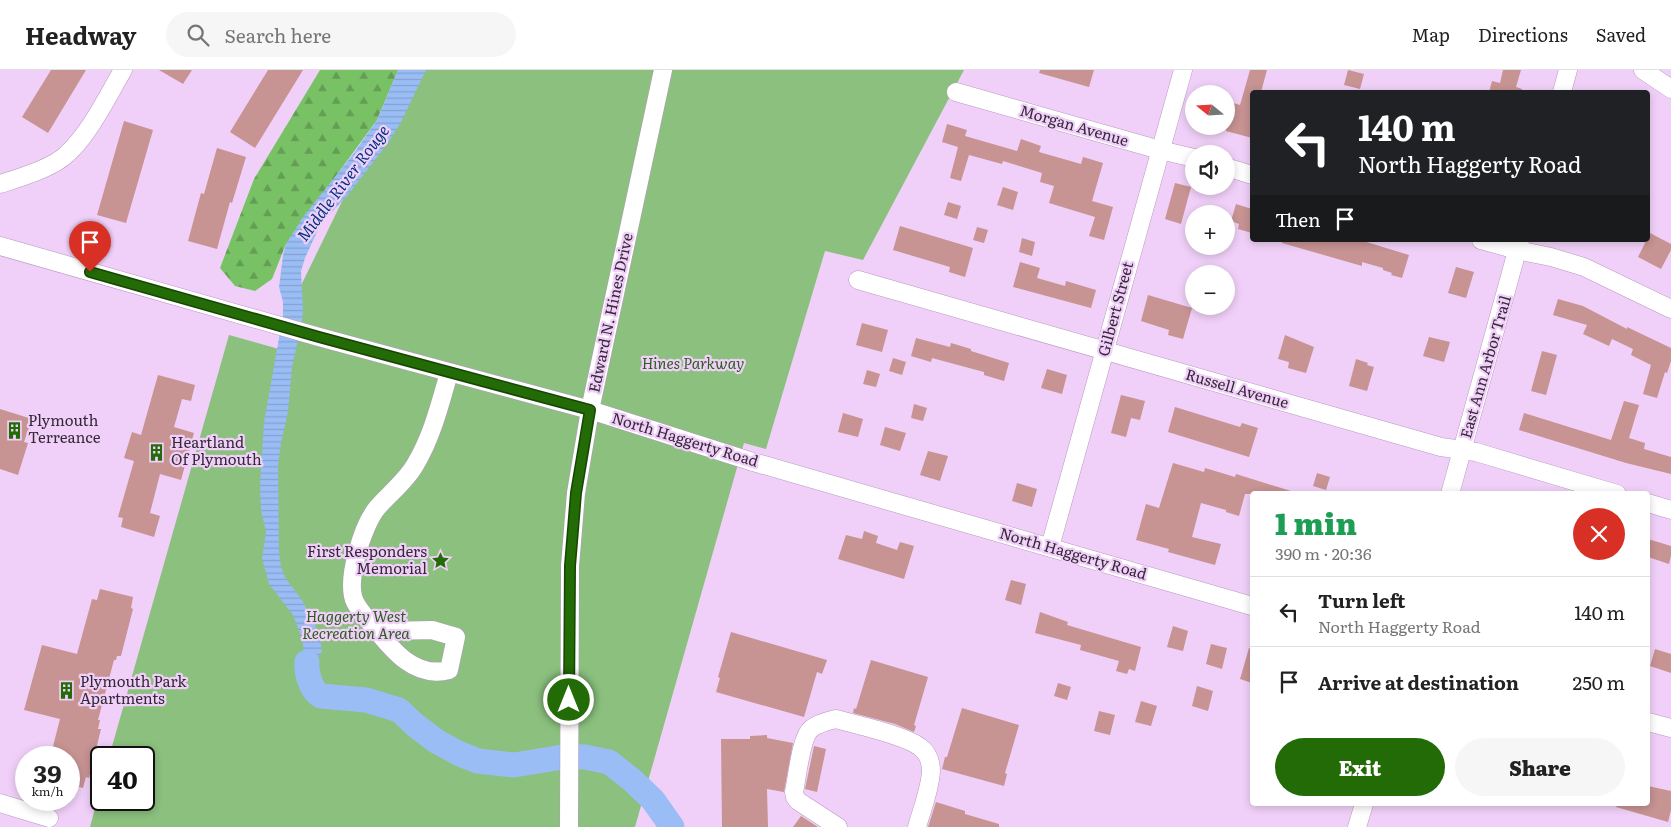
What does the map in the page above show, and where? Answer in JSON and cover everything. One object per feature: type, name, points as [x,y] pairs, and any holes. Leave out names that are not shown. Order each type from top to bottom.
[{"type":"street","points":[[0,184],[37,172],[66,155],[88,128],[122,70]]},
{"type":"street","name":"Edward N. Hines Drive","points":[[569,827],[570,566],[576,493],[590,410],[663,70]]},
{"type":"street","name":"Gilbert Street","points":[[1050,547],[1183,70]]},
{"type":"street","points":[[1563,90],[1568,70]]},
{"type":"street","points":[[1643,70],[1671,89]]},
{"type":"street","name":"Morgan Avenue","points":[[956,92],[1185,156]]},
{"type":"street","points":[[1235,170],[1250,174]]},
{"type":"street","points":[[1496,242],[1519,245],[1584,268],[1671,309]]},
{"type":"street","name":"East Ann Arbor Trail","points":[[1451,491],[1519,245]]},
{"type":"street","name":"North Haggerty Road","points":[[0,246],[319,337],[590,410],[750,461],[1250,605]]},
{"type":"street","name":"Russell Avenue","points":[[858,280],[1441,447],[1476,452],[1607,491]]},
{"type":"street","points":[[373,626],[354,601],[352,585],[353,568],[357,554],[375,510],[414,467],[429,436],[450,373]]},
{"type":"street","points":[[1650,504],[1671,510]]},
{"type":"street","points":[[838,827],[798,801],[794,792],[805,738],[810,729],[824,721],[836,719],[908,740],[921,748],[929,757],[930,779],[917,827]]},
{"type":"street","points":[[1650,723],[1671,728]]},
{"type":"street","points":[[0,803],[49,818]]},
{"type":"street","points":[[1357,827],[1363,806]]},
{"type":"green space","points":[[320,70],[398,70],[377,120],[286,244],[272,279],[255,291],[235,286],[220,268],[254,179]]},
{"type":"green space","name":"Haggerty West Recreation Area","points":[[406,70],[964,70],[863,260],[825,251],[766,449],[744,443],[635,827],[90,827],[94,811],[155,811],[155,746],[112,746],[229,335],[279,349],[291,306]]},
{"type":"water","points":[[398,70],[426,70],[401,122],[388,143],[347,196],[321,223],[301,271],[302,321],[292,367],[288,412],[278,465],[279,552],[281,567],[286,579],[302,600],[320,639],[322,652],[312,662],[314,675],[320,681],[317,694],[306,691],[300,676],[304,651],[302,639],[293,615],[269,584],[262,558],[266,532],[261,510],[260,486],[264,422],[283,316],[283,302],[279,287],[283,255],[286,244],[303,217],[354,153],[377,120]]},
{"type":"building","points":[[51,70],[86,70],[48,133],[22,117]]},
{"type":"building","points":[[159,70],[192,70],[183,84]]},
{"type":"building","points":[[268,70],[303,70],[255,148],[230,132]]},
{"type":"building","points":[[1040,70],[1094,70],[1089,87],[1039,73]]},
{"type":"building","points":[[1250,70],[1267,70],[1262,90],[1250,90],[1250,137],[1235,133],[1235,104],[1240,105]]},
{"type":"building","points":[[1348,70],[1364,74],[1360,89],[1344,85]]},
{"type":"building","points":[[1503,70],[1521,70],[1516,87],[1522,90],[1490,90],[1492,81],[1500,83]]},
{"type":"building","points":[[124,121],[153,130],[126,223],[97,215]]},
{"type":"building","points":[[947,124],[967,130],[965,136],[1017,151],[1021,139],[1041,146],[1039,152],[1081,164],[1083,157],[1103,163],[1092,201],[1113,207],[1104,240],[1089,236],[1095,217],[1049,203],[1054,186],[1040,182],[1042,173],[1003,161],[1002,164],[969,155],[961,181],[950,178],[958,147],[942,142]]},
{"type":"building","points":[[217,148],[246,157],[232,203],[230,202],[217,249],[188,241],[201,193],[204,194]]},
{"type":"building","points":[[1175,183],[1185,186],[1185,195],[1189,195],[1181,224],[1165,219]]},
{"type":"building","points":[[1003,187],[1018,192],[1013,210],[997,205]]},
{"type":"building","points":[[948,202],[961,206],[957,219],[944,215]]},
{"type":"building","points":[[1236,204],[1250,208],[1250,232],[1238,229],[1239,224],[1235,222]]},
{"type":"building","points":[[900,226],[973,248],[965,277],[949,272],[950,267],[893,250]]},
{"type":"building","points":[[977,227],[988,230],[984,243],[973,240]]},
{"type":"building","points":[[1650,233],[1671,244],[1671,250],[1661,269],[1638,257],[1646,242],[1650,242]]},
{"type":"building","points":[[1022,238],[1035,242],[1032,256],[1019,252]]},
{"type":"building","points":[[1367,242],[1409,255],[1402,278],[1391,275],[1392,273],[1383,270],[1383,268],[1362,262],[1362,266],[1282,243]]},
{"type":"building","points":[[1020,262],[1040,268],[1037,278],[1065,286],[1066,281],[1096,290],[1091,308],[1013,287]]},
{"type":"building","points":[[1456,267],[1474,272],[1466,298],[1448,293]]},
{"type":"building","points":[[1148,295],[1185,306],[1185,315],[1190,315],[1183,339],[1168,335],[1169,330],[1141,321]]},
{"type":"building","points":[[1558,299],[1583,306],[1627,329],[1627,327],[1671,348],[1671,361],[1667,373],[1665,372],[1657,398],[1643,394],[1651,365],[1631,355],[1633,349],[1612,339],[1609,346],[1583,334],[1587,325],[1553,315]]},
{"type":"building","points":[[862,323],[888,330],[882,352],[856,345]]},
{"type":"building","points":[[1285,335],[1314,347],[1306,373],[1288,368],[1289,362],[1278,359]]},
{"type":"building","points":[[1429,337],[1450,342],[1444,362],[1423,356]]},
{"type":"building","points":[[916,338],[950,347],[951,343],[1009,363],[1004,381],[984,375],[984,372],[932,358],[931,362],[911,356]]},
{"type":"building","points":[[1542,351],[1557,355],[1546,395],[1531,391]]},
{"type":"building","points":[[893,358],[906,362],[902,375],[889,371]]},
{"type":"building","points":[[1356,359],[1374,367],[1367,391],[1349,386]]},
{"type":"building","points":[[1047,369],[1067,375],[1062,394],[1041,388]]},
{"type":"building","points":[[867,370],[880,374],[876,387],[863,384]]},
{"type":"building","name":"Heartland Of Plymouth","points":[[158,375],[195,385],[191,401],[182,399],[174,427],[194,433],[181,480],[160,474],[150,513],[160,516],[154,537],[121,527],[123,518],[118,517],[134,461],[124,458],[132,432],[141,435]]},
{"type":"building","points":[[1121,395],[1145,401],[1140,420],[1131,418],[1126,437],[1111,433]]},
{"type":"building","points":[[1624,401],[1639,405],[1629,438],[1645,443],[1644,449],[1671,457],[1671,474],[1626,463],[1519,430],[1524,413],[1611,440]]},
{"type":"building","points":[[914,404],[927,408],[923,421],[911,418]]},
{"type":"building","points":[[1175,407],[1240,427],[1242,423],[1258,428],[1249,457],[1168,432]]},
{"type":"building","name":"Plymouth Terreance","points":[[0,409],[32,419],[24,442],[28,443],[18,475],[0,469]]},
{"type":"building","points":[[843,413],[863,419],[858,437],[838,432]]},
{"type":"building","points":[[885,427],[906,433],[900,451],[880,445]]},
{"type":"building","points":[[928,451],[948,456],[940,481],[920,475]]},
{"type":"building","points":[[1173,463],[1204,472],[1205,468],[1235,477],[1236,474],[1291,491],[1250,491],[1250,494],[1245,494],[1239,516],[1201,503],[1192,537],[1221,544],[1215,565],[1168,552],[1169,549],[1136,540],[1146,504],[1159,508]]},
{"type":"building","points":[[1317,473],[1330,477],[1326,490],[1313,486]]},
{"type":"building","points":[[1017,483],[1037,489],[1032,507],[1012,501]]},
{"type":"building","points":[[864,531],[878,536],[876,543],[897,550],[900,542],[914,546],[904,579],[838,559],[846,535],[862,539]]},
{"type":"building","points":[[1650,540],[1671,546],[1669,564],[1650,558]]},
{"type":"building","points":[[1011,580],[1026,584],[1021,605],[1005,600]]},
{"type":"building","name":"Plymouth Park Apartments","points":[[100,589],[133,597],[131,608],[133,609],[121,656],[117,656],[116,660],[114,660],[98,720],[100,720],[98,729],[101,729],[97,746],[90,746],[90,774],[89,778],[86,777],[83,788],[80,787],[80,746],[53,746],[60,719],[24,710],[42,645],[77,654],[92,599],[97,600]]},
{"type":"building","points":[[1040,612],[1068,622],[1067,625],[1141,647],[1135,671],[1129,669],[1127,674],[1116,671],[1119,661],[1080,650],[1081,645],[1035,633]]},
{"type":"building","points":[[1173,626],[1188,631],[1183,651],[1167,647]]},
{"type":"building","points":[[731,632],[827,660],[822,674],[817,672],[804,717],[716,692],[720,678],[718,677]]},
{"type":"building","points":[[1211,644],[1227,648],[1222,669],[1206,664]]},
{"type":"building","points":[[1249,648],[1250,648],[1250,682],[1240,679]]},
{"type":"building","points":[[1655,649],[1671,654],[1671,673],[1650,666]]},
{"type":"building","points":[[871,660],[928,677],[914,725],[916,726],[914,732],[895,724],[853,713],[854,708],[856,709]]},
{"type":"building","points":[[1058,683],[1071,687],[1067,700],[1054,696]]},
{"type":"building","points":[[1197,686],[1213,691],[1208,711],[1192,706]]},
{"type":"building","points":[[1141,701],[1157,706],[1151,726],[1135,722]]},
{"type":"building","points":[[962,708],[1019,725],[1005,773],[1007,774],[1004,786],[942,769]]},
{"type":"building","points":[[1099,711],[1115,715],[1110,735],[1094,731]]},
{"type":"building","points":[[767,735],[767,738],[793,743],[784,792],[767,789],[768,827],[722,827],[721,739],[750,739],[750,736]]},
{"type":"building","points":[[814,746],[826,749],[817,792],[805,789]]},
{"type":"building","points":[[1650,786],[1671,791],[1671,810],[1668,822],[1616,807],[1650,806]]},
{"type":"building","points":[[936,802],[965,811],[965,814],[999,824],[999,827],[928,827]]},
{"type":"building","points":[[801,816],[818,827],[793,827]]},
{"type":"waterway","name":"Middle River Rouge","points":[[307,662],[310,681],[317,694],[366,700],[399,710],[436,741],[478,761],[514,765],[569,756],[609,762],[653,800],[672,827]]},
{"type":"place","name":"Plymouth Terreance","points":[[14,430]]},
{"type":"place","name":"Heartland Of Plymouth","points":[[157,452]]},
{"type":"place","name":"First Responders Memorial","points":[[441,561]]},
{"type":"place","name":"Plymouth Park Apartments","points":[[66,691]]},
{"type":"route","points":[[90,272],[319,337],[590,410],[576,493],[570,566],[569,700]]},
{"type":"park label","name":"Hines Parkway","points":[[693,364]]}]
